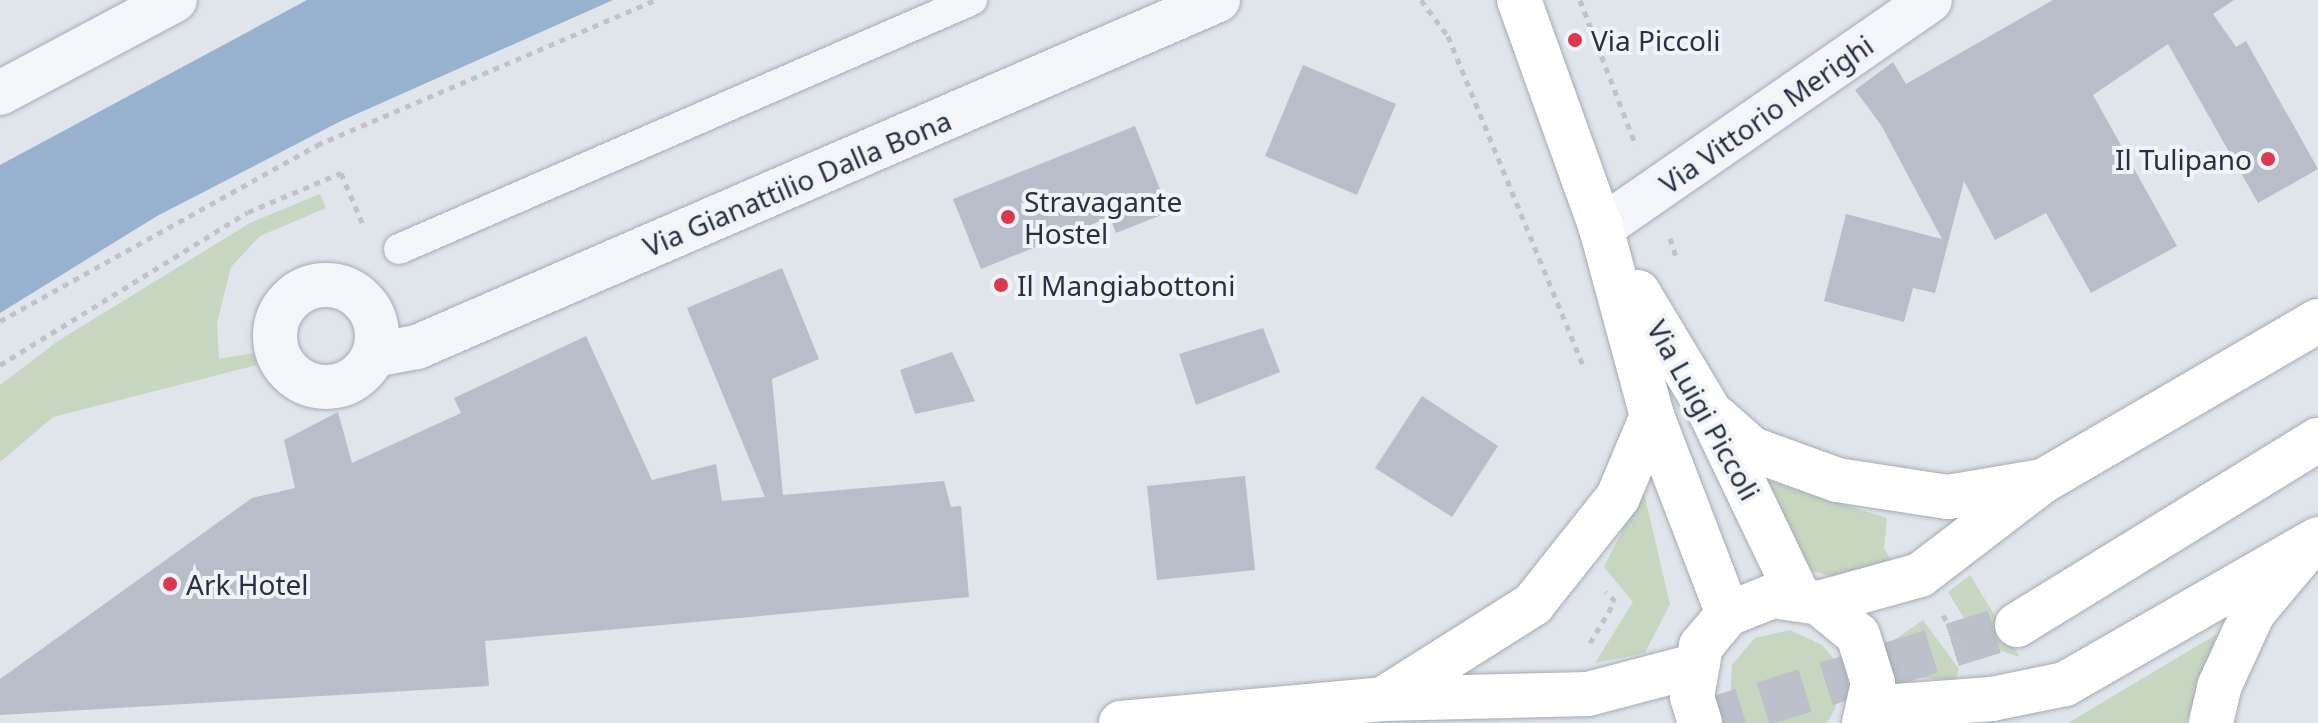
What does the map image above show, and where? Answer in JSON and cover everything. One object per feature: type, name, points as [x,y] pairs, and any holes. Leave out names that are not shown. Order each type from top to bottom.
[{"type":"main road","name":"Via Luigi Piccoli","points":[[1519,0],[1601,228],[1652,416],[1728,614]]},
{"type":"main road","name":"Via Luigi Piccoli","points":[[1601,228],[1710,412],[1809,600]]},
{"type":"main road","points":[[1700,723],[1694,666],[1713,628],[1728,614],[1749,602],[1809,600],[1920,575],[2043,481],[2318,321]]},
{"type":"main road","points":[[1710,412],[1752,449],[1837,480],[1948,497],[2043,481]]},
{"type":"main road","points":[[1383,699],[1533,604],[1618,497],[1652,416]]},
{"type":"main road","points":[[2017,625],[2318,440]]},
{"type":"main road","points":[[1809,600],[1858,635],[1869,658],[1867,716],[1992,699],[2065,684],[2315,540]]},
{"type":"main road","points":[[2211,723],[2219,687],[2253,613],[2315,540]]},
{"type":"main road","points":[[1121,723],[1383,699],[1588,694],[1694,666]]},
{"type":"street","points":[[0,93],[175,0]]},
{"type":"street","name":"Via Gianattilio Dalla Bona","points":[[374,355],[417,347],[1218,0]]},
{"type":"street","name":"Via Vittorio Merighi","points":[[1601,228],[1930,0]]},
{"type":"lane","points":[[399,249],[972,0]]},
{"type":"path","points":[[0,321],[317,145],[655,0]]},
{"type":"path","points":[[1421,0],[1448,36],[1589,379]]},
{"type":"path","points":[[0,365],[248,212],[341,173],[367,233]]},
{"type":"green space","points":[[320,194],[326,208],[260,236],[231,267],[217,323],[219,359],[254,353],[257,365],[53,417],[0,462],[0,385],[58,341],[250,223]]},
{"type":"green space","points":[[1753,476],[1887,518],[1884,548],[1892,563],[1834,577],[1805,569]]},
{"type":"green space","points":[[1643,489],[1670,604],[1645,653],[1595,663],[1633,602],[1604,567]]},
{"type":"green space","points":[[1970,575],[2020,657],[1980,644],[1948,592]]},
{"type":"green space","points":[[1923,620],[1959,669],[1955,680],[1907,677],[1893,641]]},
{"type":"green space","points":[[1790,630],[1822,645],[1833,658],[1840,692],[1835,709],[1827,723],[1743,723],[1730,700],[1732,665],[1755,638]]},
{"type":"green space","points":[[2217,634],[2186,723],[2068,723]]},
{"type":"water","points":[[307,0],[613,0],[341,121],[157,216],[0,313],[0,165]]},
{"type":"building","points":[[2053,0],[2234,0],[2213,14],[2236,47],[2246,41],[2318,169],[2258,203],[2168,44],[2093,95],[2177,246],[2091,293],[2046,213],[1995,240],[1964,181],[1935,293],[1913,288],[1904,322],[1824,301],[1846,214],[1942,239],[1881,125],[1855,90],[1893,62],[1906,84]]},
{"type":"building","points":[[1303,65],[1396,104],[1357,195],[1265,156]]},
{"type":"building","points":[[1135,126],[1169,212],[1116,233],[1110,217],[981,269],[953,199]]},
{"type":"building","points":[[782,268],[819,359],[772,379],[783,495],[944,481],[951,507],[961,506],[969,597],[485,641],[489,686],[0,715],[0,679],[252,498],[295,488],[284,440],[338,412],[352,463],[461,413],[454,398],[586,336],[652,480],[716,464],[722,501],[765,497],[687,308]]},
{"type":"building","points":[[1263,328],[1280,372],[1196,405],[1179,354]]},
{"type":"building","points":[[952,352],[975,401],[915,414],[900,370]]},
{"type":"building","points":[[1422,396],[1498,446],[1452,517],[1375,468]]},
{"type":"building","points":[[1245,476],[1255,570],[1157,580],[1147,486]]},
{"type":"tunnel","points":[[1700,723],[2017,625]]},
{"type":"place","name":"Via Piccoli","points":[[1575,40]]},
{"type":"place","name":"Il Tulipano","points":[[2268,159]]},
{"type":"place","name":"Stravagante Hostel","points":[[1008,217]]},
{"type":"place","name":"Il Mangiabottoni","points":[[1001,285]]},
{"type":"place","name":"Ark Hotel","points":[[170,584]]}]
